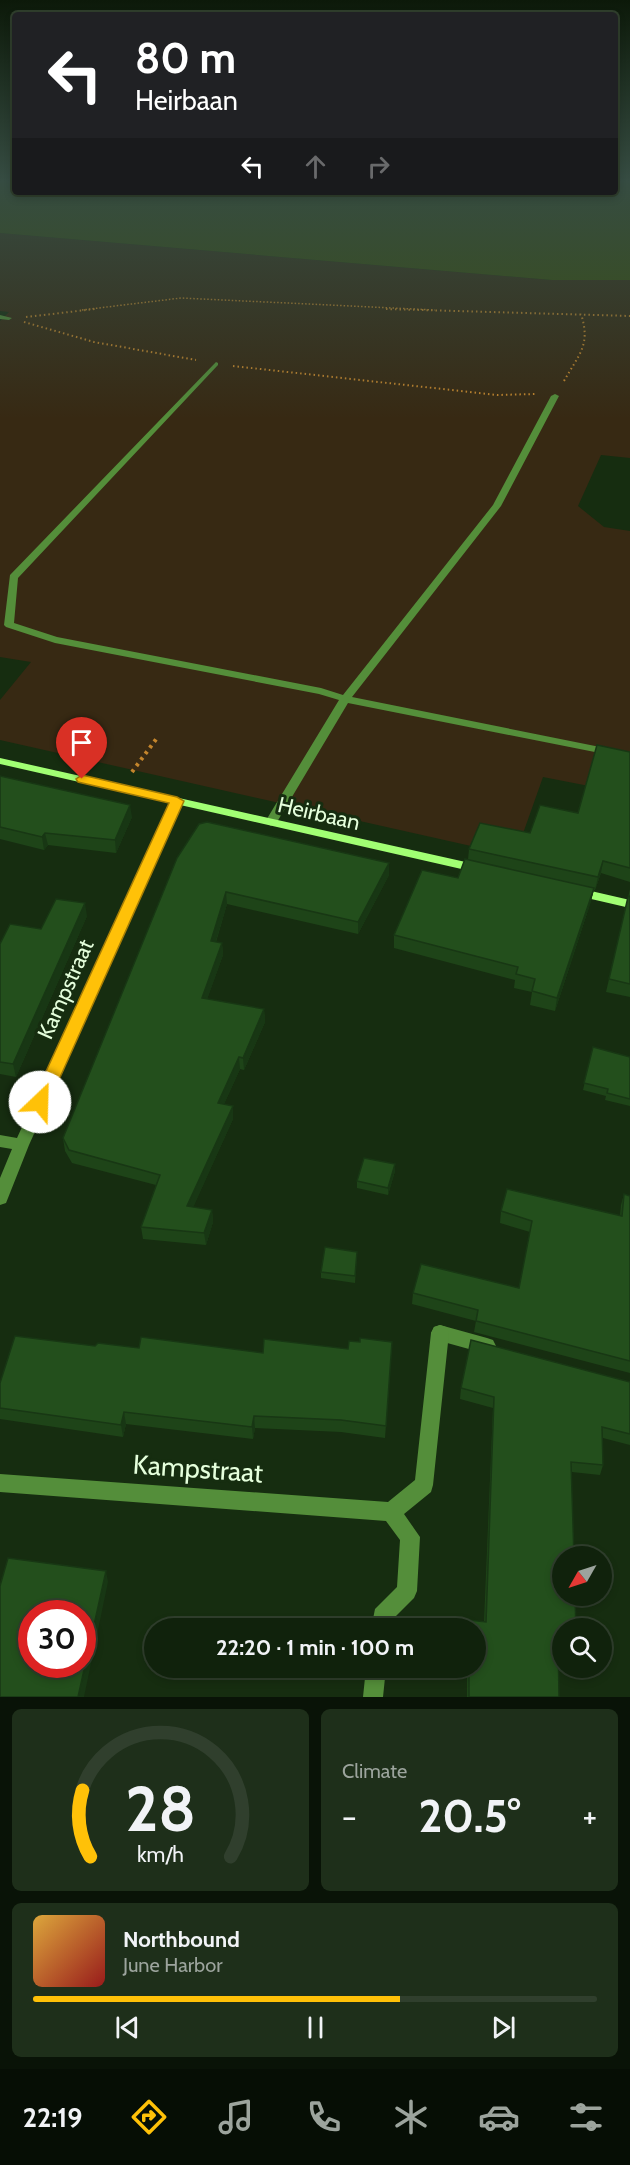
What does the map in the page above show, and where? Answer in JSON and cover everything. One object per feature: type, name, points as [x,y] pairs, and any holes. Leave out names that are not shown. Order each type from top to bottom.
[{"type":"street","points":[[0,317],[9,318]]},
{"type":"street","points":[[216,364],[13,578],[9,625],[55,640],[321,691],[345,699],[630,756]]},
{"type":"street","points":[[271,822],[345,699],[497,506],[555,396]]},
{"type":"street","name":"Heirbaan","points":[[0,761],[491,872]]},
{"type":"street","name":"Kampstraat","points":[[0,1198],[21,1145],[177,801]]},
{"type":"street","points":[[561,888],[630,903]]},
{"type":"street","points":[[0,1141],[21,1145]]},
{"type":"street","points":[[382,1618],[407,1591],[411,1537],[391,1512],[424,1485],[440,1333],[507,1351]]},
{"type":"street","name":"Kampstraat","points":[[0,1483],[391,1512]]},
{"type":"street","points":[[373,1697],[375,1678]]},
{"type":"path","points":[[9,318],[181,298],[321,306],[630,316]]},
{"type":"path","points":[[9,318],[94,342],[216,364],[498,395],[525,392],[555,396],[585,344],[588,332],[581,314]]},
{"type":"path","points":[[128,777],[157,738]]},
{"type":"shaded area","points":[[0,261],[331,261],[552,280],[630,280],[630,458],[601,455],[578,506],[604,527],[630,531],[630,794],[543,777],[515,856],[0,740],[0,700],[31,662],[0,657],[0,321],[9,312],[0,311]]},
{"type":"shaded area","points":[[331,261],[630,261],[630,280],[552,280]]},
{"type":"building","points":[[597,745],[630,752],[630,868],[603,861],[598,877],[469,849],[480,823],[530,833],[540,805],[578,813]]},
{"type":"building","points":[[0,776],[130,805],[115,840],[45,833],[42,837],[0,827]]},
{"type":"building","points":[[207,822],[389,863],[358,922],[226,892],[211,941],[222,943],[202,998],[264,1009],[243,1058],[239,1057],[218,1103],[233,1106],[187,1206],[212,1210],[204,1233],[141,1227],[160,1175],[69,1150],[63,1138],[177,858],[199,824]]},
{"type":"building","points":[[465,859],[594,888],[557,998],[532,991],[535,979],[516,974],[518,967],[394,935],[422,870],[458,878]]},
{"type":"building","points":[[630,896],[630,984],[609,979]]},
{"type":"building","points":[[56,899],[85,903],[13,1064],[0,1062],[0,944],[10,924],[41,929]]},
{"type":"building","points":[[593,1047],[630,1057],[630,1099],[607,1093],[608,1089],[584,1083]]},
{"type":"building","points":[[364,1158],[395,1164],[388,1188],[357,1181]]},
{"type":"building","points":[[507,1189],[622,1216],[624,1194],[630,1196],[630,1361],[476,1321],[478,1310],[413,1293],[421,1264],[519,1288],[532,1221],[501,1211]]},
{"type":"building","points":[[325,1247],[357,1252],[355,1276],[321,1272]]},
{"type":"building","points":[[15,1336],[95,1346],[98,1343],[139,1348],[141,1337],[263,1353],[264,1339],[348,1349],[349,1341],[360,1342],[360,1338],[392,1342],[386,1426],[341,1420],[254,1416],[252,1427],[124,1412],[121,1425],[0,1408],[0,1383]]},
{"type":"building","points":[[471,1340],[630,1382],[630,1434],[602,1427],[603,1465],[571,1462],[574,1546],[552,1546],[552,1606],[575,1606],[576,1618],[552,1618],[552,1678],[559,1678],[559,1697],[469,1697],[469,1678],[486,1678],[494,1397],[461,1388]]},
{"type":"building","points":[[8,1558],[106,1571],[96,1616],[96,1600],[18,1600],[18,1678],[82,1678],[78,1697],[0,1697],[0,1586]]},
{"type":"route","points":[[40,1102],[177,801],[82,779]]}]
